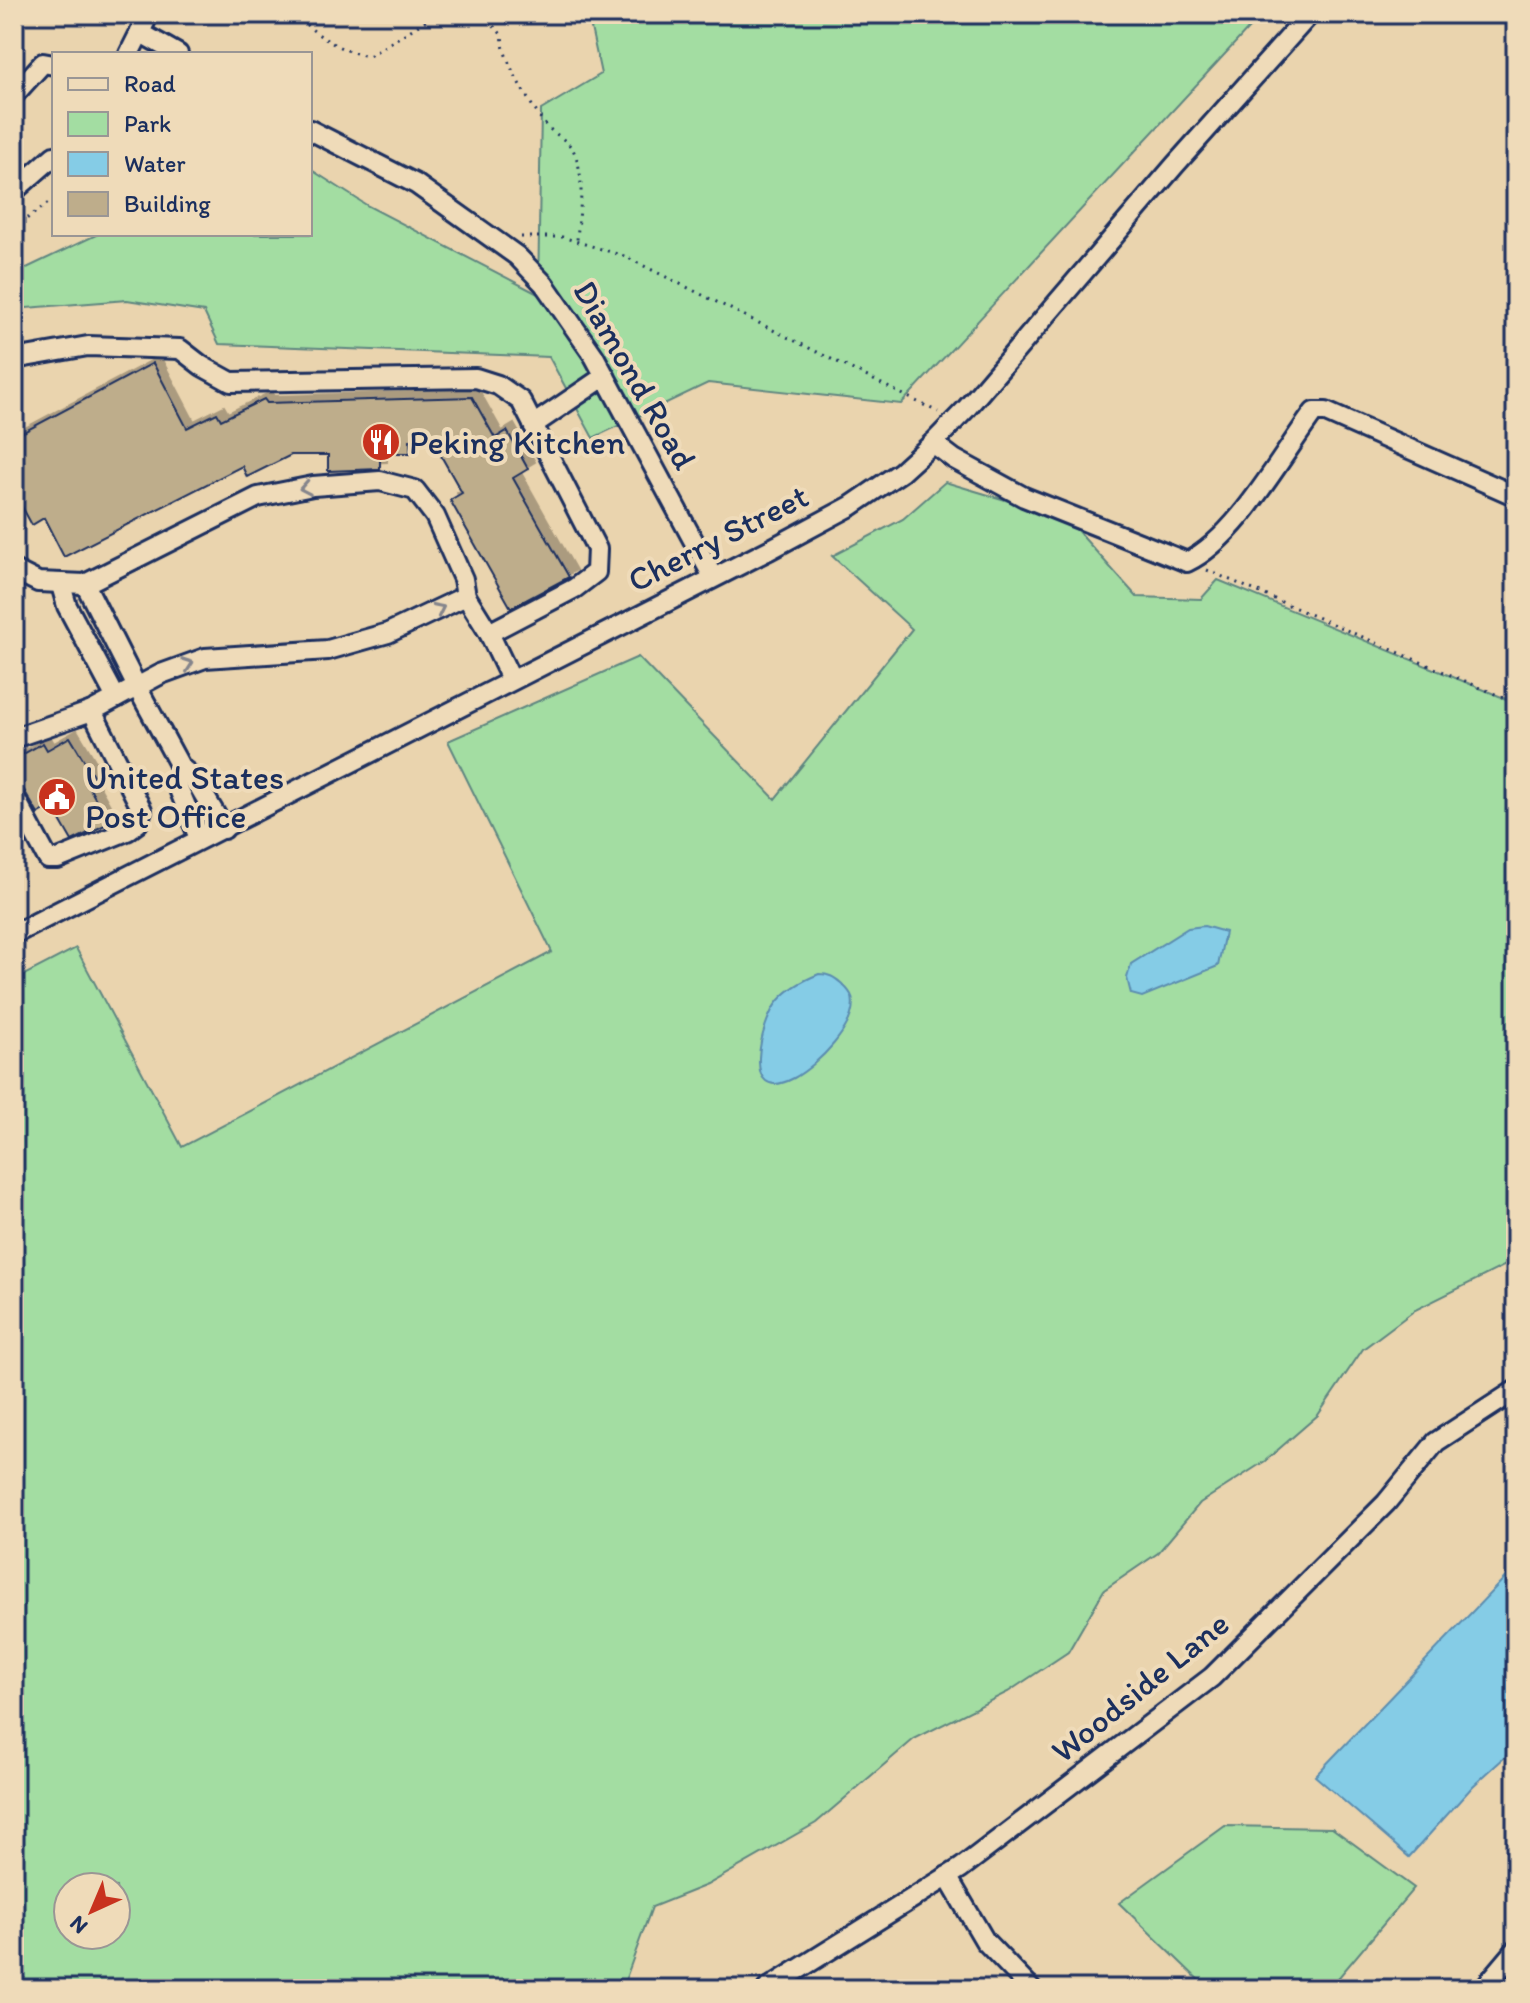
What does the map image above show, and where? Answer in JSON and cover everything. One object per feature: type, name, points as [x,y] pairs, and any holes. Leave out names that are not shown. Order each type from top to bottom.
[{"type":"street","points":[[130,52],[149,14]]},
{"type":"street","name":"Cherry Street","points":[[14,934],[851,506],[901,472],[956,419],[1310,14]]},
{"type":"street","points":[[141,33],[174,52]]},
{"type":"street","points":[[14,95],[43,63],[52,65]]},
{"type":"street","name":"Diamond Road","points":[[312,131],[416,184],[517,256],[544,284],[564,309],[605,376],[713,577]]},
{"type":"street","points":[[14,191],[52,158]]},
{"type":"street","points":[[14,359],[88,346],[180,349],[231,382],[476,378],[498,385],[521,401],[597,549],[596,572],[575,588],[489,633]]},
{"type":"street","points":[[533,425],[605,376]]},
{"type":"street","points":[[933,443],[954,459],[1024,497],[1187,562],[1198,557],[1220,538],[1256,497],[1314,412],[1326,412],[1516,496]]},
{"type":"street","points":[[14,570],[38,582],[85,584],[258,497],[313,486],[380,481],[415,490],[435,516],[463,579],[466,596],[489,633],[511,679]]},
{"type":"street","points":[[85,584],[181,768],[194,778],[224,829]]},
{"type":"street","points":[[61,585],[67,606],[116,698]]},
{"type":"street","points":[[14,738],[92,711],[161,674],[205,658],[328,650],[388,633],[466,596]]},
{"type":"street","points":[[14,796],[48,859],[58,859],[127,831],[138,823],[142,810],[92,711]]},
{"type":"street","points":[[181,768],[176,782],[199,838]]},
{"type":"street","name":"Woodside Lane","points":[[767,1989],[947,1876],[1212,1677],[1386,1503],[1436,1442],[1516,1390]]},
{"type":"street","points":[[947,1876],[985,1941],[1031,1989]]},
{"type":"street","points":[[1483,1989],[1516,1950]]},
{"type":"path","points":[[294,14],[313,32],[334,45],[348,52],[369,56],[441,14]]},
{"type":"path","points":[[474,14],[484,16],[503,36],[501,40],[511,67],[541,120],[568,142],[575,153],[582,184],[576,241]]},
{"type":"path","points":[[14,228],[52,200]]},
{"type":"path","points":[[490,237],[562,237],[624,256],[921,405],[956,419]]},
{"type":"path","points":[[1187,562],[1516,703]]},
{"type":"green space","points":[[588,14],[1262,14],[901,404],[708,383],[593,438],[549,357],[219,344],[204,312],[127,300],[14,309],[14,274],[94,236],[312,236],[312,170],[368,206],[538,294],[541,110],[601,74]]},
{"type":"green space","points":[[945,482],[1066,518],[1137,597],[1201,599],[1218,580],[1516,703],[1516,1260],[1415,1310],[1363,1349],[1318,1415],[1265,1461],[1200,1503],[1158,1553],[1104,1590],[1068,1652],[1008,1692],[914,1739],[816,1823],[707,1885],[652,1907],[622,1989],[14,1989],[14,980],[76,948],[182,1147],[552,952],[448,741],[638,657],[775,799],[912,629],[832,556],[903,519]]},
{"type":"green space","points":[[1225,1826],[1332,1828],[1414,1888],[1329,1989],[1208,1989],[1119,1903]]},
{"type":"water","points":[[1204,926],[1225,932],[1218,966],[1142,997],[1131,994],[1127,978],[1131,964],[1188,928]]},
{"type":"water","points":[[819,974],[834,978],[850,993],[852,1008],[849,1020],[834,1044],[803,1072],[777,1084],[766,1081],[760,1072],[759,1058],[772,1011],[787,992]]},
{"type":"water","points":[[1516,1566],[1516,1747],[1473,1786],[1409,1857],[1315,1776]]},
{"type":"building","points":[[153,363],[187,428],[217,413],[221,420],[264,399],[267,403],[472,397],[495,438],[507,431],[528,469],[513,478],[569,577],[511,608],[450,500],[462,493],[432,440],[410,440],[410,453],[380,453],[380,469],[328,471],[328,455],[291,455],[247,477],[242,466],[64,557],[44,518],[32,525],[14,492],[14,437]]},
{"type":"building","points":[[70,737],[97,782],[89,787],[109,823],[72,841],[52,806],[38,814],[14,773],[14,759],[43,743],[47,750]]},
{"type":"place","name":"Peking Kitchen","points":[[381,442]]},
{"type":"place","name":"United States Post Office","points":[[57,797]]}]
